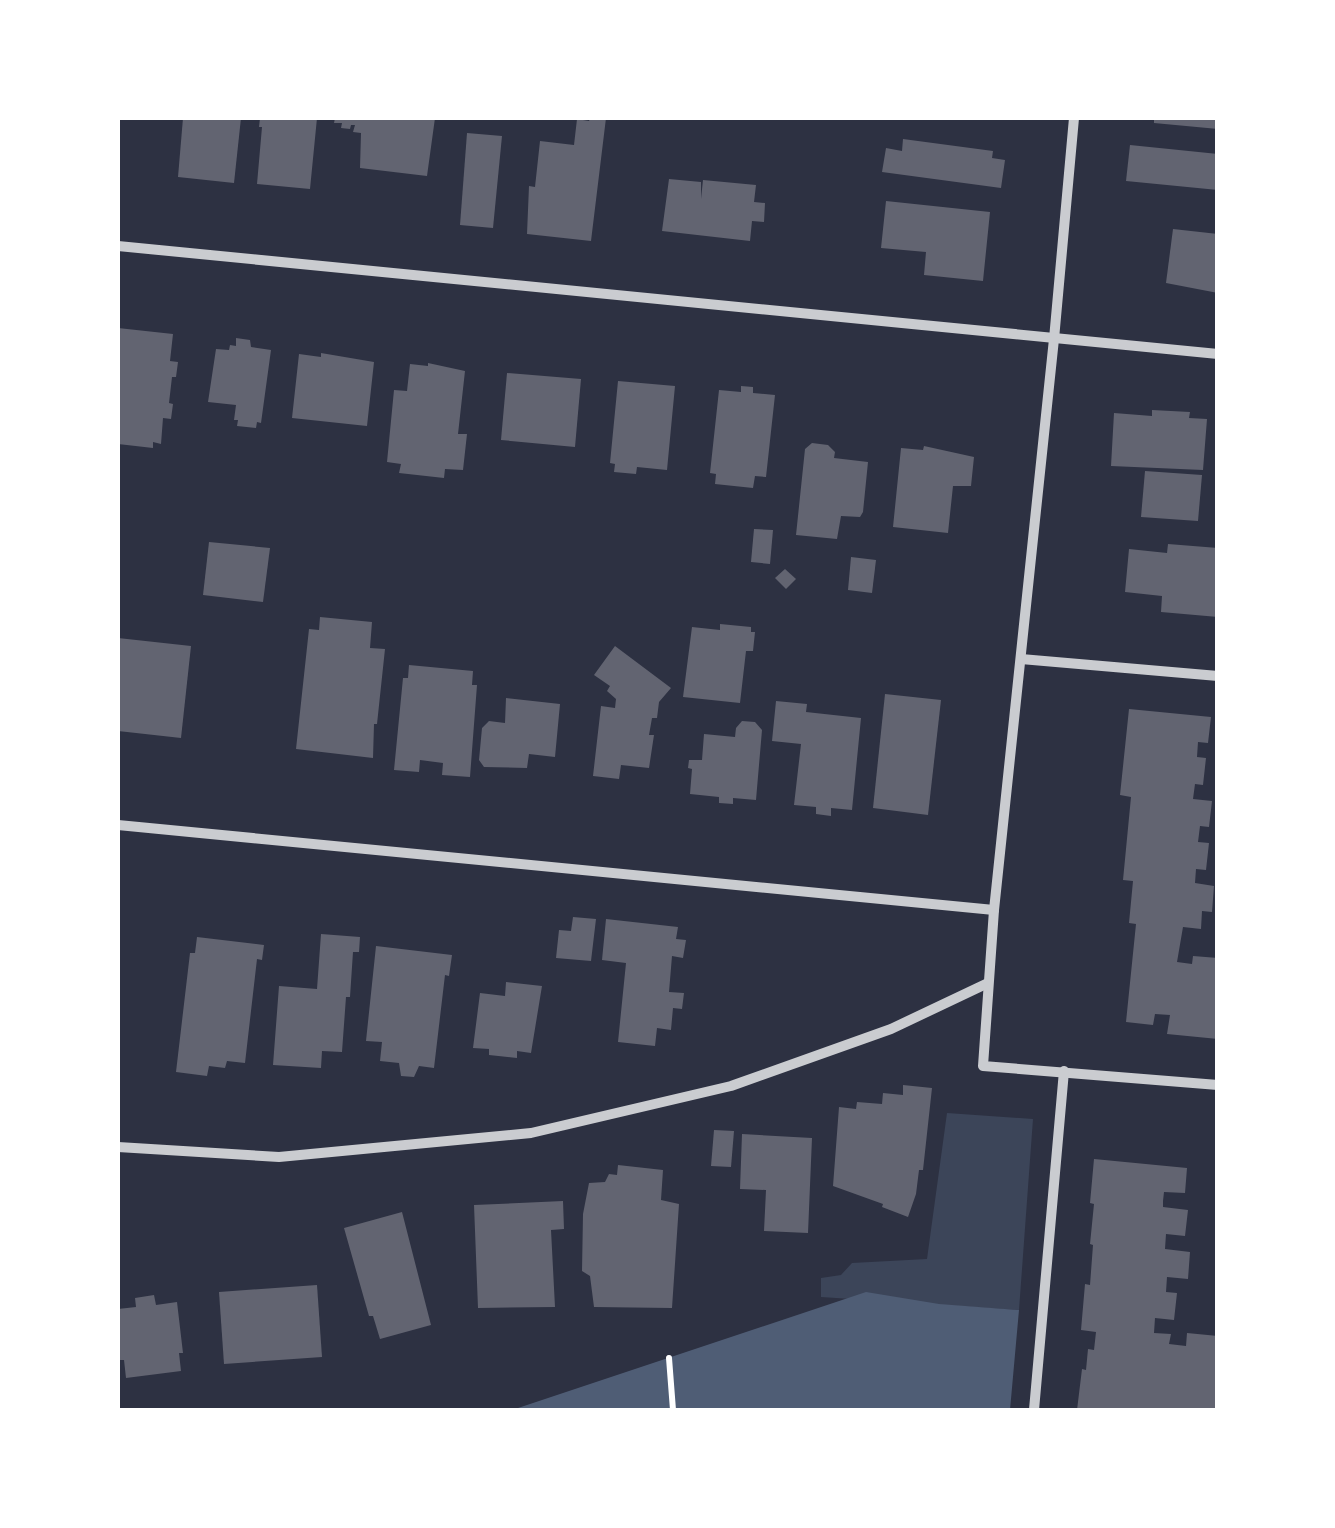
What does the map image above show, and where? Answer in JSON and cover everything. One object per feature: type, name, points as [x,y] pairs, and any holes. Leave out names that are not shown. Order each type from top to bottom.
[{"type":"street","points":[[1074,118],[994,910],[983,1066],[1218,1085]]},
{"type":"street","points":[[118,246],[1218,354]]},
{"type":"street","points":[[1021,659],[1218,676]]},
{"type":"street","points":[[118,826],[994,910]]},
{"type":"street","points":[[118,1146],[278,1157],[531,1133],[731,1086],[890,1029],[988,983]]},
{"type":"street","points":[[1034,1410],[1064,1072]]},
{"type":"path","points":[[669,1358],[673,1410]]},
{"type":"shaded area","points":[[947,1113],[1033,1119],[1019,1310],[821,1297],[821,1278],[841,1275],[852,1263],[927,1259]]},
{"type":"shaded area","points":[[866,1292],[939,1304],[1019,1310],[1010,1410],[512,1410]]},
{"type":"building","points":[[183,118],[241,118],[234,183],[178,177]]},
{"type":"building","points":[[260,118],[317,118],[310,189],[257,184]]},
{"type":"building","points":[[335,118],[435,118],[427,176],[360,168],[361,133],[353,132],[355,125],[341,128],[342,123],[334,123]]},
{"type":"building","points":[[606,118],[591,241],[527,234],[529,186],[535,187],[540,141],[574,145],[577,119]]},
{"type":"building","points":[[1154,118],[1218,118],[1218,129],[1154,123]]},
{"type":"building","points":[[467,133],[502,136],[493,228],[460,225]]},
{"type":"building","points":[[903,139],[993,151],[992,158],[1005,160],[1001,188],[882,172],[886,148],[902,151]]},
{"type":"building","points":[[1130,145],[1218,154],[1218,190],[1126,181]]},
{"type":"building","points":[[669,179],[701,182],[701,199],[703,180],[756,185],[754,202],[765,203],[764,222],[752,221],[750,241],[662,231]]},
{"type":"building","points":[[886,201],[990,212],[983,281],[924,275],[926,252],[881,248]]},
{"type":"building","points":[[1173,229],[1218,234],[1218,293],[1166,283]]},
{"type":"building","points":[[118,328],[173,334],[170,361],[178,362],[176,377],[172,377],[171,419],[163,418],[161,444],[153,442],[153,448],[118,444]]},
{"type":"building","points":[[236,338],[250,340],[251,347],[271,350],[261,423],[257,422],[256,428],[237,426],[236,405],[208,402],[216,349],[229,350],[230,345],[236,346]]},
{"type":"building","points":[[321,353],[374,362],[367,426],[292,418],[299,354],[321,357]]},
{"type":"building","points":[[428,363],[465,371],[458,434],[467,434],[463,470],[445,469],[444,478],[399,473],[401,464],[387,462],[394,390],[407,391],[410,364]]},
{"type":"building","points":[[507,373],[581,379],[575,447],[501,440]]},
{"type":"building","points":[[618,381],[675,386],[667,470],[637,467],[636,474],[614,472],[615,464],[610,463]]},
{"type":"building","points":[[741,386],[753,387],[753,393],[775,395],[766,477],[755,476],[753,488],[715,484],[716,474],[710,473],[719,390],[741,392]]},
{"type":"building","points":[[1152,410],[1190,412],[1189,418],[1207,419],[1203,470],[1111,466],[1114,413],[1152,416]]},
{"type":"building","points":[[812,443],[828,445],[835,452],[834,458],[868,462],[863,512],[860,517],[841,516],[837,539],[796,535],[805,449]]},
{"type":"building","points":[[924,446],[974,457],[971,486],[953,486],[948,533],[893,527],[901,448],[923,450]]},
{"type":"building","points":[[1145,471],[1202,475],[1198,521],[1141,517]]},
{"type":"building","points":[[754,529],[773,530],[770,564],[751,562]]},
{"type":"building","points":[[209,542],[270,548],[263,602],[203,595]]},
{"type":"building","points":[[1168,544],[1218,548],[1218,617],[1161,612],[1162,596],[1125,592],[1129,549],[1167,553]]},
{"type":"building","points":[[851,557],[876,560],[872,593],[848,590]]},
{"type":"building","points":[[785,569],[796,579],[786,589],[775,578]]},
{"type":"building","points":[[320,617],[372,622],[370,648],[385,649],[373,758],[296,749],[309,629],[319,630]]},
{"type":"building","points":[[720,624],[751,627],[751,632],[755,632],[753,651],[746,651],[740,703],[683,697],[692,627],[720,630]]},
{"type":"building","points":[[118,638],[191,646],[181,738],[118,731]]},
{"type":"building","points":[[615,646],[671,688],[659,702],[657,718],[652,718],[649,735],[654,735],[649,768],[621,765],[619,779],[593,776],[601,706],[615,708],[616,699],[607,691],[610,686],[594,675]]},
{"type":"building","points":[[409,665],[473,671],[472,685],[477,685],[470,777],[442,775],[443,763],[420,760],[419,772],[394,770],[403,678],[408,678]]},
{"type":"building","points":[[885,694],[941,700],[928,815],[873,808]]},
{"type":"building","points":[[506,698],[560,704],[555,757],[529,754],[527,768],[484,767],[479,760],[482,728],[489,721],[505,723]]},
{"type":"building","points":[[776,701],[807,704],[806,712],[861,718],[852,810],[831,808],[831,816],[816,814],[816,807],[794,805],[801,744],[772,741]]},
{"type":"building","points":[[1129,709],[1211,717],[1208,743],[1198,742],[1197,757],[1206,758],[1203,785],[1195,784],[1193,799],[1212,801],[1209,827],[1200,826],[1198,842],[1209,843],[1206,870],[1196,869],[1195,883],[1214,886],[1212,912],[1202,911],[1201,929],[1183,927],[1177,962],[1192,964],[1193,956],[1218,958],[1218,1039],[1167,1034],[1170,1015],[1155,1014],[1153,1025],[1126,1022],[1136,924],[1129,923],[1133,881],[1123,880],[1131,797],[1120,795]]},
{"type":"building","points":[[742,721],[755,722],[762,730],[756,800],[733,798],[733,804],[719,803],[719,797],[690,794],[689,760],[702,760],[704,734],[735,737]]},
{"type":"building","points":[[573,917],[596,919],[591,961],[556,958],[559,930],[571,931]]},
{"type":"building","points":[[606,919],[678,927],[676,939],[686,940],[683,958],[672,956],[669,992],[684,993],[682,1009],[673,1008],[671,1030],[657,1028],[655,1046],[618,1042],[626,963],[602,960]]},
{"type":"building","points":[[321,934],[360,937],[359,952],[353,952],[342,1052],[322,1051],[321,1068],[273,1065],[279,986],[317,989]]},
{"type":"building","points":[[197,937],[264,945],[262,960],[257,959],[245,1063],[227,1061],[225,1068],[209,1066],[207,1076],[176,1072],[190,953],[195,953]]},
{"type":"building","points":[[376,946],[452,955],[449,976],[445,975],[434,1068],[419,1066],[414,1077],[401,1076],[399,1063],[380,1061],[382,1042],[366,1041]]},
{"type":"building","points":[[506,982],[542,986],[531,1053],[517,1051],[517,1058],[489,1055],[489,1049],[473,1048],[480,993],[505,996]]},
{"type":"building","points":[[903,1085],[932,1088],[923,1170],[919,1170],[908,1217],[833,1186],[839,1107],[856,1109],[857,1102],[882,1104],[883,1093],[903,1095]]},
{"type":"building","points":[[714,1130],[734,1131],[731,1167],[711,1166]]},
{"type":"building","points":[[742,1134],[812,1138],[808,1233],[764,1231],[766,1190],[740,1189]]},
{"type":"building","points":[[1094,1159],[1187,1168],[1185,1193],[1164,1192],[1163,1207],[1188,1210],[1185,1236],[1166,1234],[1165,1249],[1190,1252],[1188,1279],[1167,1277],[1166,1292],[1177,1293],[1174,1320],[1155,1318],[1154,1333],[1171,1334],[1169,1344],[1186,1346],[1187,1333],[1218,1336],[1218,1410],[1077,1410],[1082,1369],[1086,1370],[1088,1349],[1094,1350],[1096,1332],[1081,1330],[1085,1284],[1090,1285]]},
{"type":"building","points":[[618,1165],[663,1170],[661,1200],[679,1204],[672,1308],[594,1307],[590,1276],[582,1271],[583,1214],[589,1183],[605,1182],[609,1174],[617,1175]]},
{"type":"building","points":[[563,1201],[564,1229],[551,1230],[555,1307],[478,1308],[474,1205]]},
{"type":"building","points":[[402,1212],[431,1325],[380,1339],[373,1316],[369,1316],[344,1228]]},
{"type":"building","points":[[317,1285],[322,1357],[224,1364],[219,1292]]},
{"type":"building","points":[[154,1295],[156,1305],[177,1302],[183,1353],[179,1353],[181,1371],[126,1378],[124,1360],[118,1360],[118,1309],[136,1307],[135,1298]]}]
